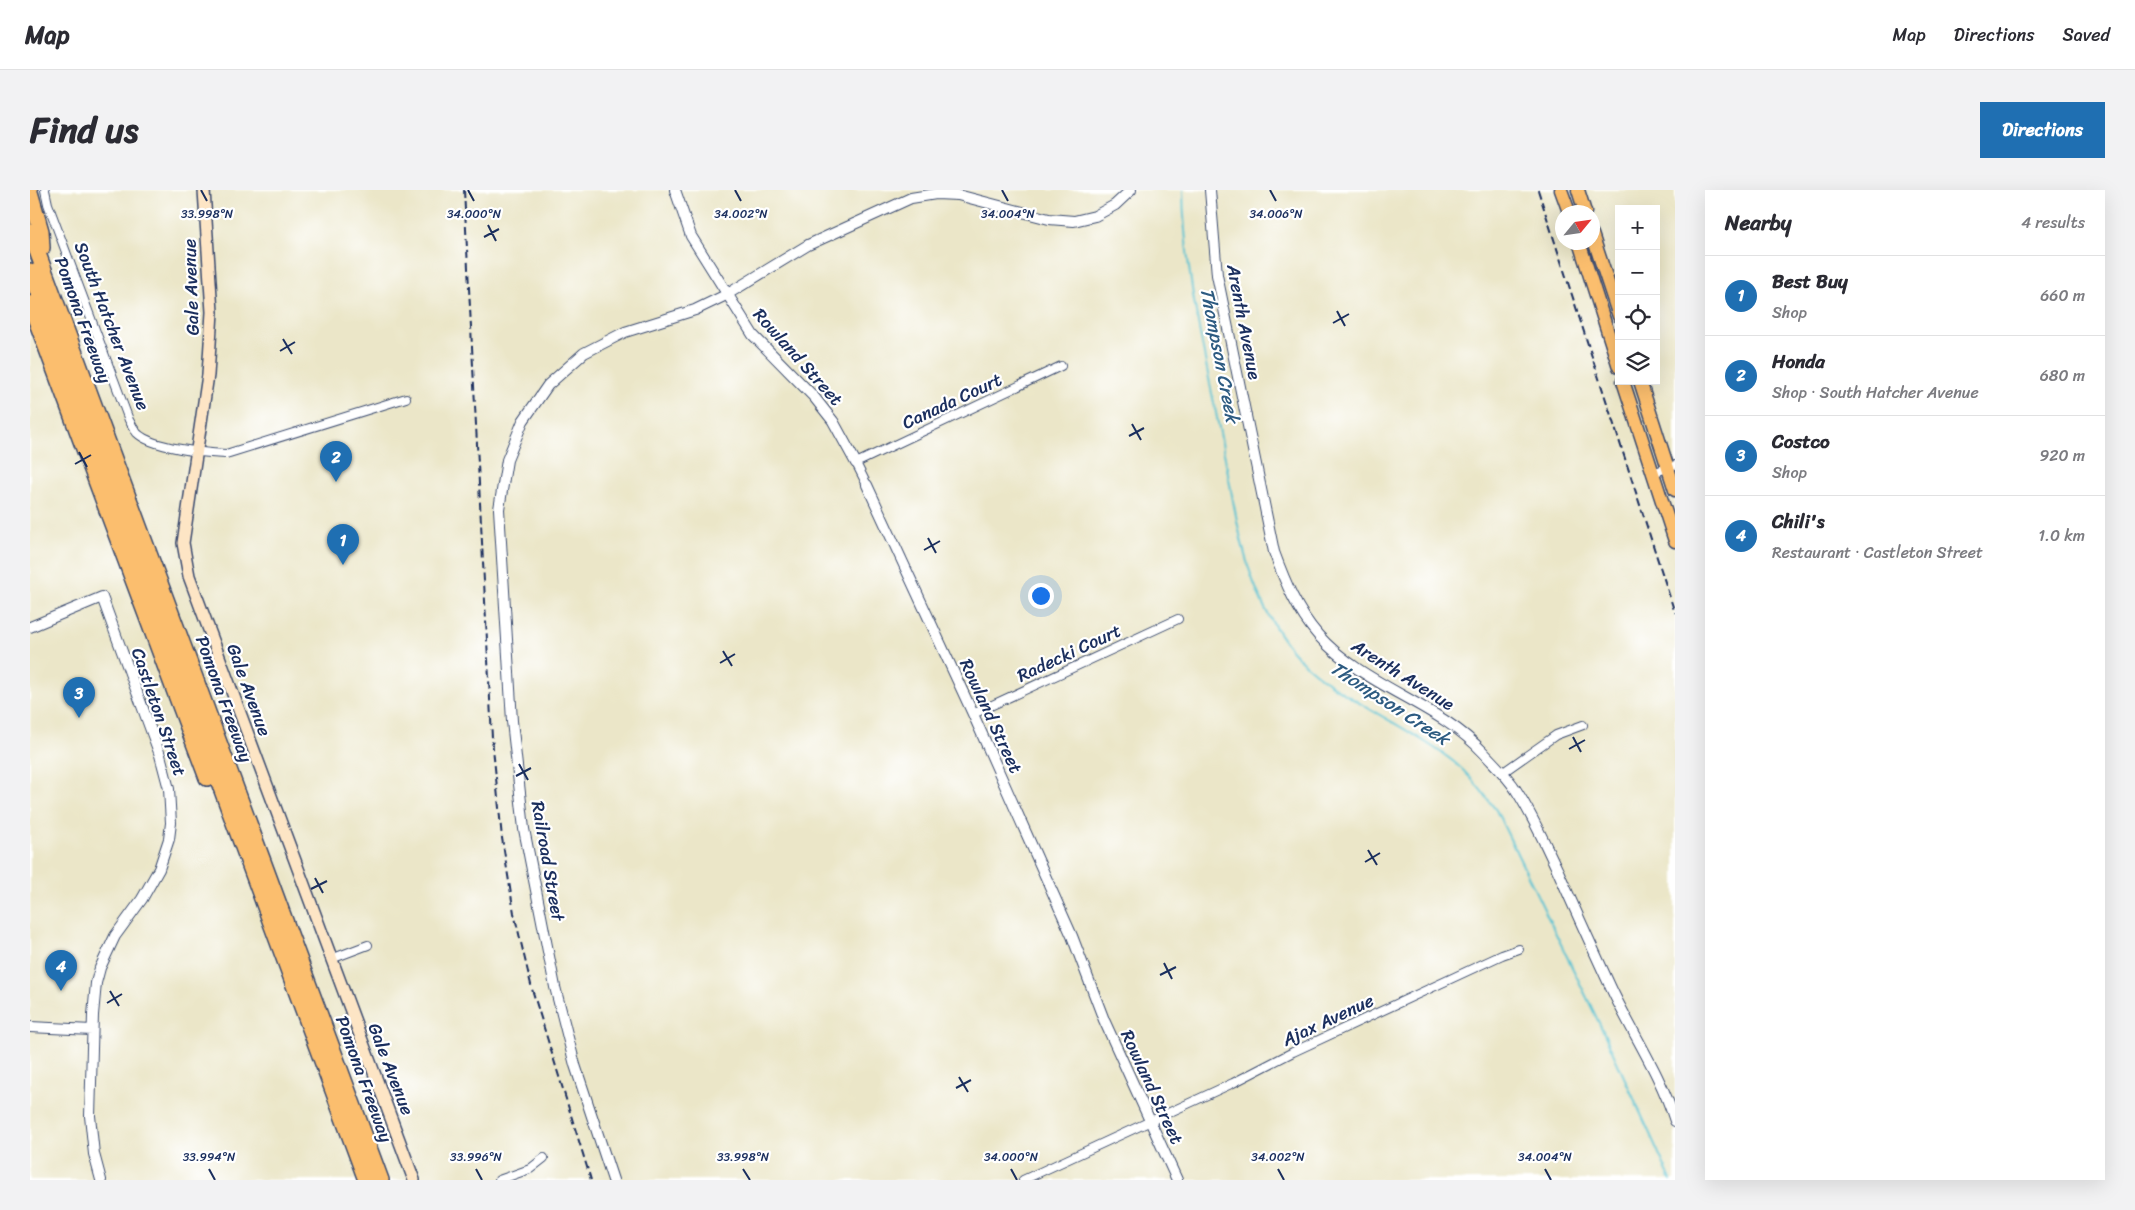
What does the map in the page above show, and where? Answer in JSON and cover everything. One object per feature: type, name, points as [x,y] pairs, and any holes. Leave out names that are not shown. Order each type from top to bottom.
[{"type":"highway","points":[[30,192],[41,231],[38,272],[366,1180]]},
{"type":"highway","name":"Pomona Freeway","points":[[30,232],[38,272],[381,1180]]},
{"type":"highway","points":[[30,256],[371,1180]]},
{"type":"highway","points":[[31,308],[357,1180]]},
{"type":"main road","name":"Gale Avenue","points":[[204,190],[212,312],[208,375],[182,542],[189,576],[414,1180]]},
{"type":"main road","points":[[1561,190],[1566,205]]},
{"type":"main road","points":[[1578,190],[1583,205]]},
{"type":"main road","points":[[1581,250],[1615,355]]},
{"type":"main road","points":[[1598,250],[1615,304]]},
{"type":"main road","points":[[1585,262],[1600,257]]},
{"type":"main road","points":[[1624,385],[1675,541]]},
{"type":"main road","points":[[1641,385],[1671,467],[1675,490]]},
{"type":"street","name":"South Hatcher Avenue","points":[[45,190],[48,204],[128,420],[138,434],[151,441],[197,453],[226,454],[406,398]]},
{"type":"street","points":[[675,190],[691,236],[726,295],[808,246],[911,198],[936,194],[958,195],[1049,219],[1074,221],[1095,216],[1115,205],[1131,190]]},
{"type":"street","name":"Arenth Avenue","points":[[1210,190],[1217,275],[1274,552],[1285,582],[1300,609],[1318,635],[1339,654],[1362,671],[1459,729],[1483,751],[1516,789],[1541,835],[1611,988],[1658,1076],[1675,1121]]},
{"type":"street","name":"Rowland Street","points":[[726,295],[752,335],[814,397],[833,420],[856,463],[973,714],[1072,936],[1104,1020],[1177,1180]]},
{"type":"street","name":"Railroad Street","points":[[612,1180],[575,1064],[555,987],[524,830],[512,721],[499,509],[507,460],[523,420],[548,385],[584,353],[625,332],[695,310],[726,295]]},
{"type":"street","name":"Canada Court","points":[[856,463],[1061,366]]},
{"type":"street","points":[[1653,473],[1671,467]]},
{"type":"street","name":"Castleton Street","points":[[30,627],[102,597],[160,755],[169,789],[171,823],[159,869],[142,899],[115,936],[100,968],[94,1001],[90,1116],[94,1154],[101,1180]]},
{"type":"street","name":"Radecki Court","points":[[973,714],[1178,619]]},
{"type":"street","points":[[1502,773],[1556,736],[1583,725]]},
{"type":"street","points":[[331,959],[368,945]]},
{"type":"street","name":"Ajax Avenue","points":[[1023,1180],[1502,955],[1519,949]]},
{"type":"street","points":[[30,1027],[92,1030]]},
{"type":"street","points":[[499,1180],[530,1169],[544,1158]]},
{"type":"waterway","name":"Thompson Creek","points":[[1183,190],[1187,254],[1203,349],[1241,539],[1251,576],[1262,603],[1284,641],[1298,658],[1341,692],[1417,737],[1454,762],[1471,779],[1496,810],[1603,1031],[1671,1180]]},
{"type":"railway","points":[[464,190],[492,738],[502,838],[514,913],[532,989],[591,1180]]},
{"type":"railway","points":[[1538,190],[1675,613]]},
{"type":"place","name":"Honda","points":[[336,482]]},
{"type":"place","name":"Best Buy","points":[[343,565]]},
{"type":"place","name":"Costco","points":[[79,718]]},
{"type":"place","name":"Chili's","points":[[61,991]]}]
